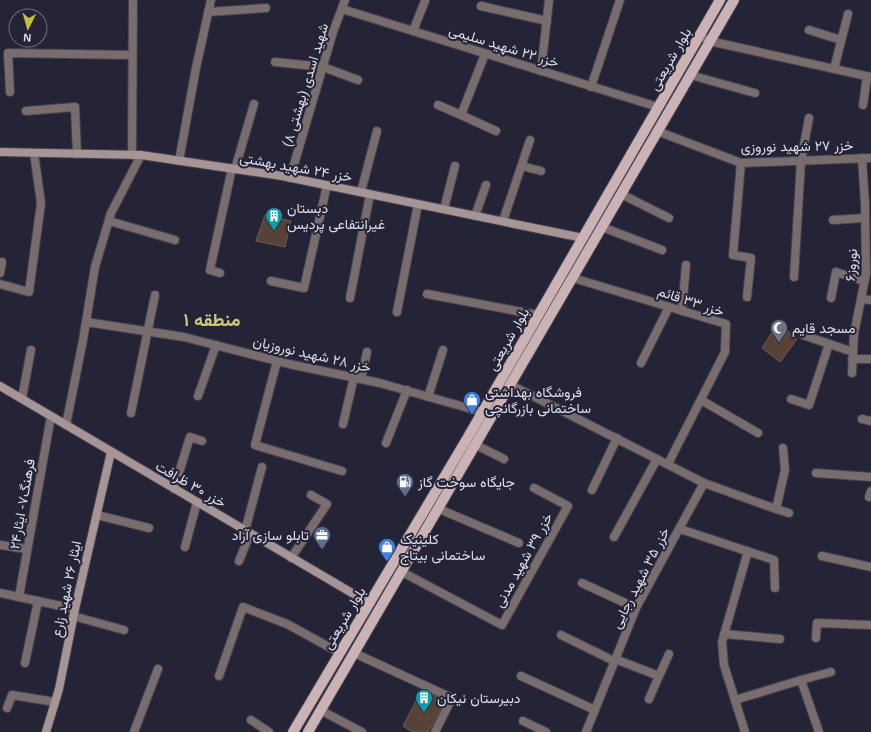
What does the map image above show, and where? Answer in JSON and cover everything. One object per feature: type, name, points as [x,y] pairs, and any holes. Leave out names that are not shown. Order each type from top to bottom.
[{"type":"main road","name":"بلوار شریعتی","points":[[293,732],[482,412],[720,0]]},
{"type":"main road","name":"بلوار شریعتی","points":[[308,732],[734,0]]},
{"type":"main road","points":[[321,684],[332,691]]},
{"type":"street","points":[[132,155],[133,0]]},
{"type":"street","points":[[179,161],[196,68],[211,0]]},
{"type":"street","name":"شهید اسدی (بهشتی ۸)","points":[[290,178],[323,67],[345,0]]},
{"type":"street","points":[[541,71],[549,0]]},
{"type":"street","points":[[591,87],[620,0]]},
{"type":"street","points":[[413,32],[425,1]]},
{"type":"street","points":[[481,6],[546,21]]},
{"type":"street","points":[[208,12],[266,8]]},
{"type":"street","name":"خزر ۲۲ شهید سلیمی","points":[[342,9],[658,108]]},
{"type":"street","points":[[834,69],[848,14]]},
{"type":"street","points":[[809,30],[841,40]]},
{"type":"street","points":[[700,35],[709,41],[869,76],[863,105]]},
{"type":"street","points":[[10,92],[8,53],[132,55]]},
{"type":"street","points":[[461,115],[485,54]]},
{"type":"street","points":[[275,62],[323,67],[358,80]]},
{"type":"street","points":[[690,75],[755,93]]},
{"type":"street","points":[[220,273],[210,270],[233,169],[254,104]]},
{"type":"street","points":[[438,105],[496,131]]},
{"type":"street","points":[[26,110],[75,108],[77,154]]},
{"type":"street","points":[[794,277],[801,161],[809,118]]},
{"type":"street","points":[[361,192],[377,131]]},
{"type":"street","name":"خزر ۲۷ شهید نوروزی","points":[[657,131],[741,163],[871,158]]},
{"type":"street","points":[[503,221],[530,140]]},
{"type":"street","name":"خزر ۲۴ شهید بهشتی","points":[[0,152],[141,155],[290,178],[583,238]]},
{"type":"street","points":[[0,284],[29,292],[41,203],[34,153]]},
{"type":"street","points":[[66,425],[95,267],[110,213],[141,155]]},
{"type":"street","name":"نوروز۶","points":[[852,373],[854,334],[864,281],[866,218],[862,158]]},
{"type":"street","points":[[741,163],[733,255],[751,258],[747,297]]},
{"type":"street","points":[[444,209],[456,166]]},
{"type":"street","points":[[522,166],[541,171]]},
{"type":"street","points":[[271,281],[304,288],[327,185]]},
{"type":"street","points":[[476,216],[486,185]]},
{"type":"street","points":[[350,298],[370,194]]},
{"type":"street","points":[[621,194],[669,218]]},
{"type":"street","points":[[397,312],[418,204]]},
{"type":"street","points":[[833,220],[866,218]]},
{"type":"street","points":[[109,220],[175,240]]},
{"type":"street","points":[[602,228],[662,250]]},
{"type":"street","points":[[0,273],[2,262]]},
{"type":"street","points":[[682,311],[686,265]]},
{"type":"street","points":[[831,298],[836,272],[864,281]]},
{"type":"street","name":"خزر ۳۳ قائم","points":[[573,278],[726,324],[725,352],[700,400]]},
{"type":"street","points":[[427,294],[538,315]]},
{"type":"street","points":[[131,413],[155,295]]},
{"type":"street","points":[[861,299],[871,300]]},
{"type":"street","points":[[641,363],[669,307]]},
{"type":"street","name":"خزر ۲۸ شهید نوروزیان","points":[[86,322],[184,337],[277,361],[407,390],[482,412]]},
{"type":"street","points":[[802,335],[829,344],[853,356],[871,359]]},
{"type":"street","points":[[791,399],[809,405],[829,344]]},
{"type":"street","points":[[198,396],[216,345]]},
{"type":"street","points":[[22,398],[30,350]]},
{"type":"street","points":[[428,397],[443,350]]},
{"type":"street","points":[[343,424],[357,378],[367,352]]},
{"type":"street","points":[[277,361],[255,445],[342,471]]},
{"type":"street","points":[[511,385],[704,483],[776,509],[789,512]]},
{"type":"street","name":"خزر ۳۰ ظرافت","points":[[0,386],[369,603]]},
{"type":"street","points":[[386,443],[407,390]]},
{"type":"street","points":[[668,464],[700,400],[758,433]]},
{"type":"street","name":"فرهنگ۷- ایثار۲۴","points":[[20,597],[27,549],[51,416]]},
{"type":"street","points":[[862,419],[871,421]]},
{"type":"street","points":[[174,489],[190,437],[202,441]]},
{"type":"street","points":[[592,490],[617,438]]},
{"type":"street","points":[[476,445],[504,459]]},
{"type":"street","points":[[776,509],[785,470],[783,448]]},
{"type":"street","name":"ایثار ۲۶ شهید زارع","points":[[46,732],[55,702],[111,452]]},
{"type":"street","points":[[614,537],[657,459]]},
{"type":"street","points":[[239,561],[248,532],[262,467]]},
{"type":"street","points":[[816,473],[871,477]]},
{"type":"street","name":"خزر ۳۵ شهید رجایی","points":[[586,732],[636,608],[704,483]]},
{"type":"street","name":"خزر ۳۹ شهید مدنی","points":[[402,572],[502,625],[568,506],[534,488]]},
{"type":"street","points":[[291,558],[328,504],[311,495]]},
{"type":"street","points":[[185,547],[197,502]]},
{"type":"street","points":[[439,509],[519,543]]},
{"type":"street","points":[[96,515],[149,528]]},
{"type":"street","points":[[680,528],[774,560],[775,588]]},
{"type":"street","points":[[0,545],[27,549]]},
{"type":"street","points":[[745,732],[724,665],[722,642],[748,551]]},
{"type":"street","points":[[822,556],[871,567]]},
{"type":"street","points":[[582,583],[636,608]]},
{"type":"street","points":[[0,593],[38,601],[124,630]]},
{"type":"street","points":[[25,663],[38,601]]},
{"type":"street","points":[[219,676],[243,608],[288,624],[340,653]]},
{"type":"street","points":[[816,638],[816,623],[871,625]]},
{"type":"street","points":[[724,634],[780,639]]},
{"type":"street","points":[[561,635],[615,660],[659,676]]},
{"type":"street","points":[[354,653],[452,698],[437,731]]},
{"type":"street","points":[[649,699],[669,654]]},
{"type":"street","points":[[134,732],[158,669]]},
{"type":"street","points":[[735,700],[831,672]]},
{"type":"street","points":[[521,676],[595,710]]},
{"type":"street","points":[[801,680],[819,732]]},
{"type":"street","points":[[7,708],[12,695],[55,702]]},
{"type":"street","points":[[320,710],[362,732]]},
{"type":"street","points":[[251,720],[269,732]]},
{"type":"street","points":[[524,721],[546,732]]},
{"type":"building","name":"دبستان غیرانتفاعی پردیس","points":[[265,215],[291,221],[285,247],[256,241]]},
{"type":"building","name":"مسجد قایم","points":[[778,323],[797,339],[780,362],[762,348]]},
{"type":"building","name":"دبیرستان نیکان","points":[[422,690],[446,700],[428,732],[412,732],[403,726]]},
{"type":"place","name":"دبستان غیرانتفاعی پردیس","points":[[274,231]]},
{"type":"place","name":"مسجد قایم","points":[[779,343]]},
{"type":"place","name":"فروشگاه بهداشتی ساختمانی بازرگانچی","points":[[472,415]]},
{"type":"place","name":"جایگاه سوخت گاز","points":[[405,497]]},
{"type":"place","name":"تابلو سازی آراد","points":[[322,550]]},
{"type":"place","name":"کلینیک ساختمانی بیتاج","points":[[387,562]]},
{"type":"place","name":"دبیرستان نیکان","points":[[424,713]]},
{"type":"district","name":"منطقه ۱","points":[[212,320]]}]
